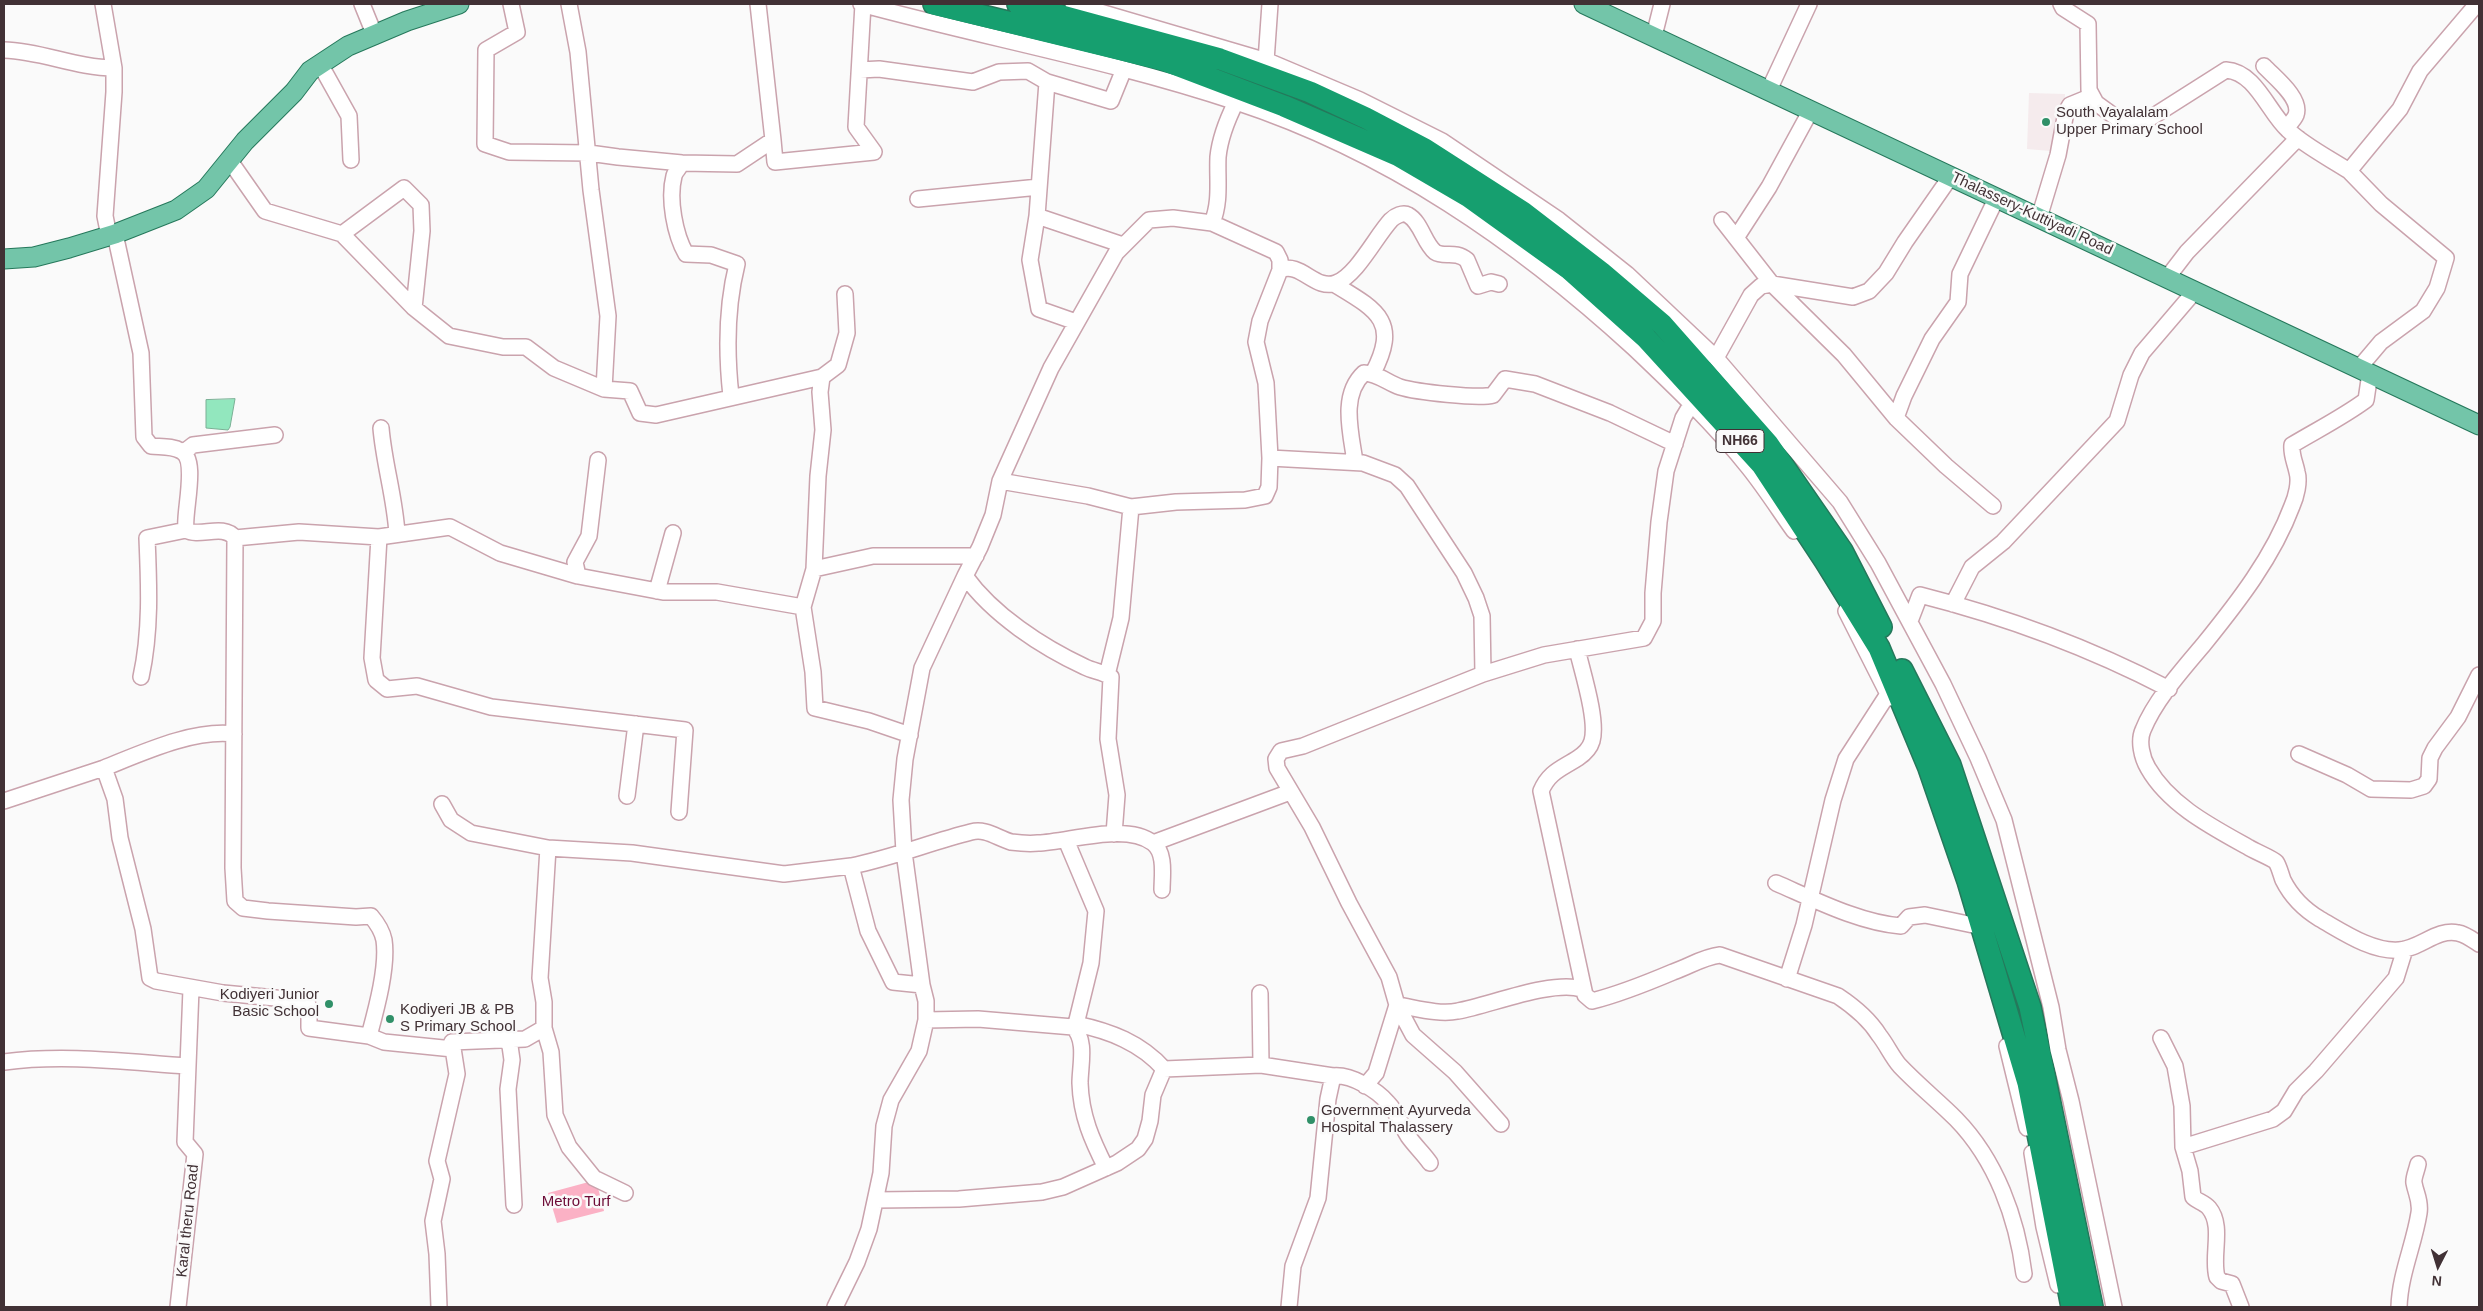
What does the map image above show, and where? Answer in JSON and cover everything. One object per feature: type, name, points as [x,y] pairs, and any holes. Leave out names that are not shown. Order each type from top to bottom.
[{"type":"highway","name":"NH66","points":[[934,4],[1163,60],[1284,106],[1397,155],[1469,197],[1569,269],[1646,338],[1762,465],[1826,562],[1879,648],[1929,768],[1968,880],[2028,1083],[2072,1307]]},
{"type":"highway","name":"NH66","points":[[1018,4],[1220,59],[1310,92],[1366,118],[1425,149],[1523,212],[1601,272],[1662,324],[1768,444],[1842,551],[1950,765],[2030,1008],[2092,1307]]},
{"type":"main road","points":[[4,259],[34,257],[112,235],[176,210],[206,189],[245,141],[294,92],[310,71],[348,46],[375,36],[407,20],[459,4]]},
{"type":"main road","name":"Thalassery-Kuttiyadi Road","points":[[1584,4],[2479,425]]},
{"type":"street","points":[[103,4],[114,68],[114,117],[105,216],[112,235],[141,353],[144,437],[151,446],[184,452],[193,445],[275,435]]},
{"type":"street","points":[[362,4],[375,36]]},
{"type":"street","points":[[511,4],[517,32],[486,50],[485,144],[509,152],[589,152],[618,158],[682,163],[737,164],[773,140]]},
{"type":"street","points":[[569,4],[578,52],[589,152],[591,190],[608,316],[604,389]]},
{"type":"street","points":[[758,4],[775,162],[874,152],[856,127],[862,4],[1124,69],[1236,102],[1323,136],[1433,192],[1507,243],[1581,300],[1692,403],[1749,468],[1812,557],[1842,604],[1888,694],[1921,774],[1984,956],[2028,1132],[2044,1228],[2063,1307]]},
{"type":"street","points":[[1072,4],[1266,61],[1360,100],[1442,141],[1559,220],[1612,262],[1716,358],[1840,502],[1878,563],[1910,621],[1971,741],[2004,820],[2051,1007],[2058,1050],[2071,1101],[2114,1307]]},
{"type":"street","points":[[1266,61],[1270,4]]},
{"type":"street","points":[[1654,36],[1662,4]]},
{"type":"street","points":[[1769,90],[1809,4]]},
{"type":"street","points":[[2061,4],[2088,24],[2090,90],[2092,96],[2096,103],[2125,124],[2141,124],[2226,70],[2237,71],[2249,80],[2286,128],[2349,171],[2381,204],[2446,258],[2437,288],[2423,311],[2381,342],[2365,371],[2366,400],[2348,414],[2324,425],[2292,445],[2292,454],[2298,474],[2297,486],[2292,505],[2280,533],[2236,605],[2169,688],[2142,732],[2141,749],[2148,768],[2174,798],[2190,813],[2275,861],[2288,890],[2318,918],[2358,939],[2383,949],[2405,949],[2417,946],[2431,937],[2447,933],[2459,933],[2479,944]]},
{"type":"street","points":[[2349,171],[2400,109],[2420,71],[2477,4]]},
{"type":"street","points":[[4,50],[32,52],[89,67],[114,68]]},
{"type":"street","points":[[320,64],[349,116],[351,160]]},
{"type":"street","points":[[2264,66],[2291,96],[2297,107],[2296,116],[2286,128]]},
{"type":"street","points":[[860,70],[879,69],[974,82],[998,72],[1028,71],[1047,82],[1111,101],[1124,69]]},
{"type":"street","points":[[1047,82],[1037,216],[1030,260],[1039,309],[1076,322]]},
{"type":"street","points":[[2039,218],[2058,155],[2066,112],[2070,105],[2092,96]]},
{"type":"street","points":[[1212,223],[1218,196],[1218,156],[1224,126],[1236,102]]},
{"type":"street","points":[[1736,238],[1769,187],[1811,110]]},
{"type":"street","points":[[2167,278],[2187,252],[2298,138]]},
{"type":"street","points":[[230,161],[265,211],[342,234],[414,308],[449,336],[503,346],[526,347],[554,368],[604,389],[630,391],[640,413],[656,414],[822,377],[838,365],[847,333],[846,294]]},
{"type":"street","points":[[682,163],[674,176],[673,206],[678,239],[686,254],[712,255],[736,264],[727,314],[727,365],[731,396]]},
{"type":"street","points":[[1716,358],[1751,295],[1761,286],[1772,284],[1853,296],[1869,290],[1886,273],[1904,242],[1951,176]]},
{"type":"street","points":[[918,199],[1039,187]]},
{"type":"street","points":[[342,234],[404,188],[421,205],[422,231],[414,308]]},
{"type":"street","points":[[1896,418],[1904,396],[1932,339],[1958,302],[1960,274],[1996,198]]},
{"type":"street","points":[[1334,284],[1342,281],[1368,252],[1391,219],[1401,214],[1408,214],[1436,252],[1444,254],[1454,253],[1468,260],[1478,286],[1491,282],[1499,284]]},
{"type":"street","points":[[1037,216],[1123,245]]},
{"type":"street","points":[[835,1307],[857,1262],[869,1229],[881,1173],[884,1126],[891,1100],[919,1051],[926,1020],[926,1000],[922,985],[904,852],[901,800],[922,668],[976,556],[993,515],[1000,481],[1051,368],[1076,322],[1116,253],[1149,220],[1173,218],[1212,223],[1276,252],[1280,260],[1280,270],[1260,321],[1256,342],[1266,383],[1270,458],[1269,487],[1265,496],[1257,499],[1176,502],[1131,507],[1088,496],[1013,485],[1000,481]]},
{"type":"street","points":[[1722,220],[1772,284],[1844,355],[1896,418],[1946,466],[1992,506]]},
{"type":"street","points":[[1280,270],[1287,267],[1319,282],[1334,284],[1372,309],[1381,321],[1385,332],[1384,352],[1373,373]]},
{"type":"street","points":[[1953,604],[1972,567],[2003,542],[2117,421],[2131,375],[2142,353],[2195,291]]},
{"type":"street","points":[[1355,462],[1349,397],[1356,380],[1364,373],[1373,373],[1402,388],[1475,398],[1494,395],[1505,379],[1535,384],[1610,413],[1675,444]]},
{"type":"street","points":[[822,377],[820,392],[823,430],[818,476],[814,569],[803,607],[814,672],[815,708],[870,721],[910,735]]},
{"type":"street","points":[[1501,1124],[1455,1072],[1413,1035],[1397,1005],[1389,976],[1350,904],[1312,826],[1277,768],[1276,759],[1281,752],[1303,746],[1483,674],[1544,654],[1644,638],[1653,621],[1653,593],[1659,522],[1666,471],[1683,418],[1692,403]]},
{"type":"street","points":[[381,428],[384,459],[396,510],[397,534]]},
{"type":"street","points":[[184,452],[190,471],[186,530]]},
{"type":"street","points":[[1270,458],[1311,462],[1330,460],[1355,462],[1390,473],[1407,486],[1464,573],[1482,616],[1483,674]]},
{"type":"street","points":[[578,576],[575,562],[589,536],[598,460]]},
{"type":"street","points":[[1107,675],[1121,618],[1131,507]]},
{"type":"street","points":[[235,538],[299,532],[379,537],[450,527],[500,553],[578,576],[657,591],[717,592],[803,607]]},
{"type":"street","points":[[141,677],[148,645],[150,592],[147,538],[186,530],[192,533],[219,531],[232,533],[235,538],[233,868],[235,901],[243,908],[268,911],[356,917],[371,916],[380,926],[384,940],[383,970],[369,1036]]},
{"type":"street","points":[[657,591],[673,533]]},
{"type":"street","points":[[379,537],[372,658],[376,680],[387,690],[417,686],[491,707],[685,730],[679,812]]},
{"type":"street","points":[[814,569],[872,556],[976,556]]},
{"type":"street","points":[[965,576],[989,604],[1024,631],[1073,661],[1107,675],[1111,680],[1108,739],[1117,795],[1114,834]]},
{"type":"street","points":[[1910,621],[1920,595],[2020,624],[2106,658],[2169,688]]},
{"type":"street","points":[[1577,649],[1594,726],[1593,740],[1590,747],[1578,758],[1557,769],[1546,780],[1541,791],[1582,989],[1585,995],[1592,1001],[1643,985],[1705,957],[1720,955],[1838,996],[1854,1007],[1879,1034],[1901,1067],[1958,1120],[1979,1149],[2001,1185],[2020,1241],[2024,1274]]},
{"type":"street","points":[[2298,754],[2347,775],[2372,789],[2410,790],[2424,786],[2429,779],[2430,758],[2435,748],[2458,717],[2479,675]]},
{"type":"street","points":[[1787,979],[1811,899],[1833,800],[1846,759],[1888,694]]},
{"type":"street","points":[[627,796],[636,724]]},
{"type":"street","points":[[4,800],[201,735],[219,732],[234,734]]},
{"type":"street","points":[[104,768],[116,806],[120,838],[143,930],[150,978],[191,989],[307,1001],[309,1028],[369,1036],[384,1042],[453,1049]]},
{"type":"street","points":[[1153,843],[1290,792]]},
{"type":"street","points":[[442,804],[451,820],[471,833],[548,848],[632,853],[712,862],[784,874],[851,866],[879,860],[972,832],[988,832],[1012,842],[1036,844],[1124,833],[1153,843],[1159,852],[1163,867],[1162,890]]},
{"type":"street","points":[[1066,840],[1096,912],[1092,964],[1074,1026],[1081,1042],[1080,1085],[1087,1131],[1106,1168]]},
{"type":"street","points":[[548,848],[540,978],[544,1002],[544,1028],[551,1052],[555,1115],[569,1147],[594,1178],[625,1193]]},
{"type":"street","points":[[851,866],[868,931],[893,982],[922,985]]},
{"type":"street","points":[[1776,883],[1811,899],[1883,924],[1901,926],[1909,917],[1925,915],[1974,925]]},
{"type":"street","points":[[2182,1147],[2273,1119],[2284,1112],[2296,1091],[2316,1071],[2396,978],[2405,949]]},
{"type":"street","points":[[1397,1005],[1422,1010],[1456,1012],[1550,990],[1572,986],[1582,989]]},
{"type":"street","name":"Karal theru Road","points":[[178,1307],[195,1154],[185,1142],[191,989]]},
{"type":"street","points":[[1260,993],[1261,1064]]},
{"type":"street","points":[[1365,1086],[1376,1073],[1397,1005]]},
{"type":"street","points":[[926,1020],[978,1019],[1098,1028],[1141,1047],[1164,1069],[1261,1064],[1347,1078],[1365,1086],[1388,1103],[1409,1136],[1430,1163]]},
{"type":"street","points":[[439,1307],[437,1254],[433,1221],[442,1179],[437,1161],[457,1074],[452,1042],[504,1038],[525,1039],[544,1028]]},
{"type":"street","points":[[504,1038],[510,1046],[512,1060],[508,1089],[514,1205]]},
{"type":"street","points":[[2161,1038],[2176,1066],[2182,1106],[2182,1147],[2190,1171],[2193,1197],[2207,1205],[2212,1212],[2217,1245],[2217,1277],[2221,1282],[2232,1284],[2241,1307]]},
{"type":"street","points":[[4,1062],[33,1058],[88,1059],[187,1066]]},
{"type":"street","points":[[876,1200],[959,1199],[1042,1192],[1063,1187],[1106,1168],[1138,1150],[1145,1139],[1150,1121],[1153,1095],[1164,1069]]},
{"type":"street","points":[[1289,1307],[1293,1266],[1318,1198],[1328,1099],[1333,1076]]},
{"type":"street","points":[[2399,1307],[2403,1271],[2420,1211],[2420,1198],[2414,1182],[2418,1164]]},
{"type":"shaded area","name":"South Vayalalam Upper Primary School","points":[[2029,93],[2065,94],[2062,152],[2027,149]]},
{"type":"shaded area","points":[[235,399],[228,430],[206,428],[206,400]]},
{"type":"green space","name":"Metro Turf","points":[[596,1180],[604,1211],[557,1223],[548,1193]]},
{"type":"place","name":"South Vayalalam Upper Primary School","points":[[2046,122]]},
{"type":"place","name":"Kodiyeri Junior Basic School","points":[[329,1004]]},
{"type":"place","name":"Kodiyeri JB & PB S Primary School","points":[[390,1019]]},
{"type":"place","name":"Government Ayurveda Hospital Thalassery","points":[[1311,1120]]}]
